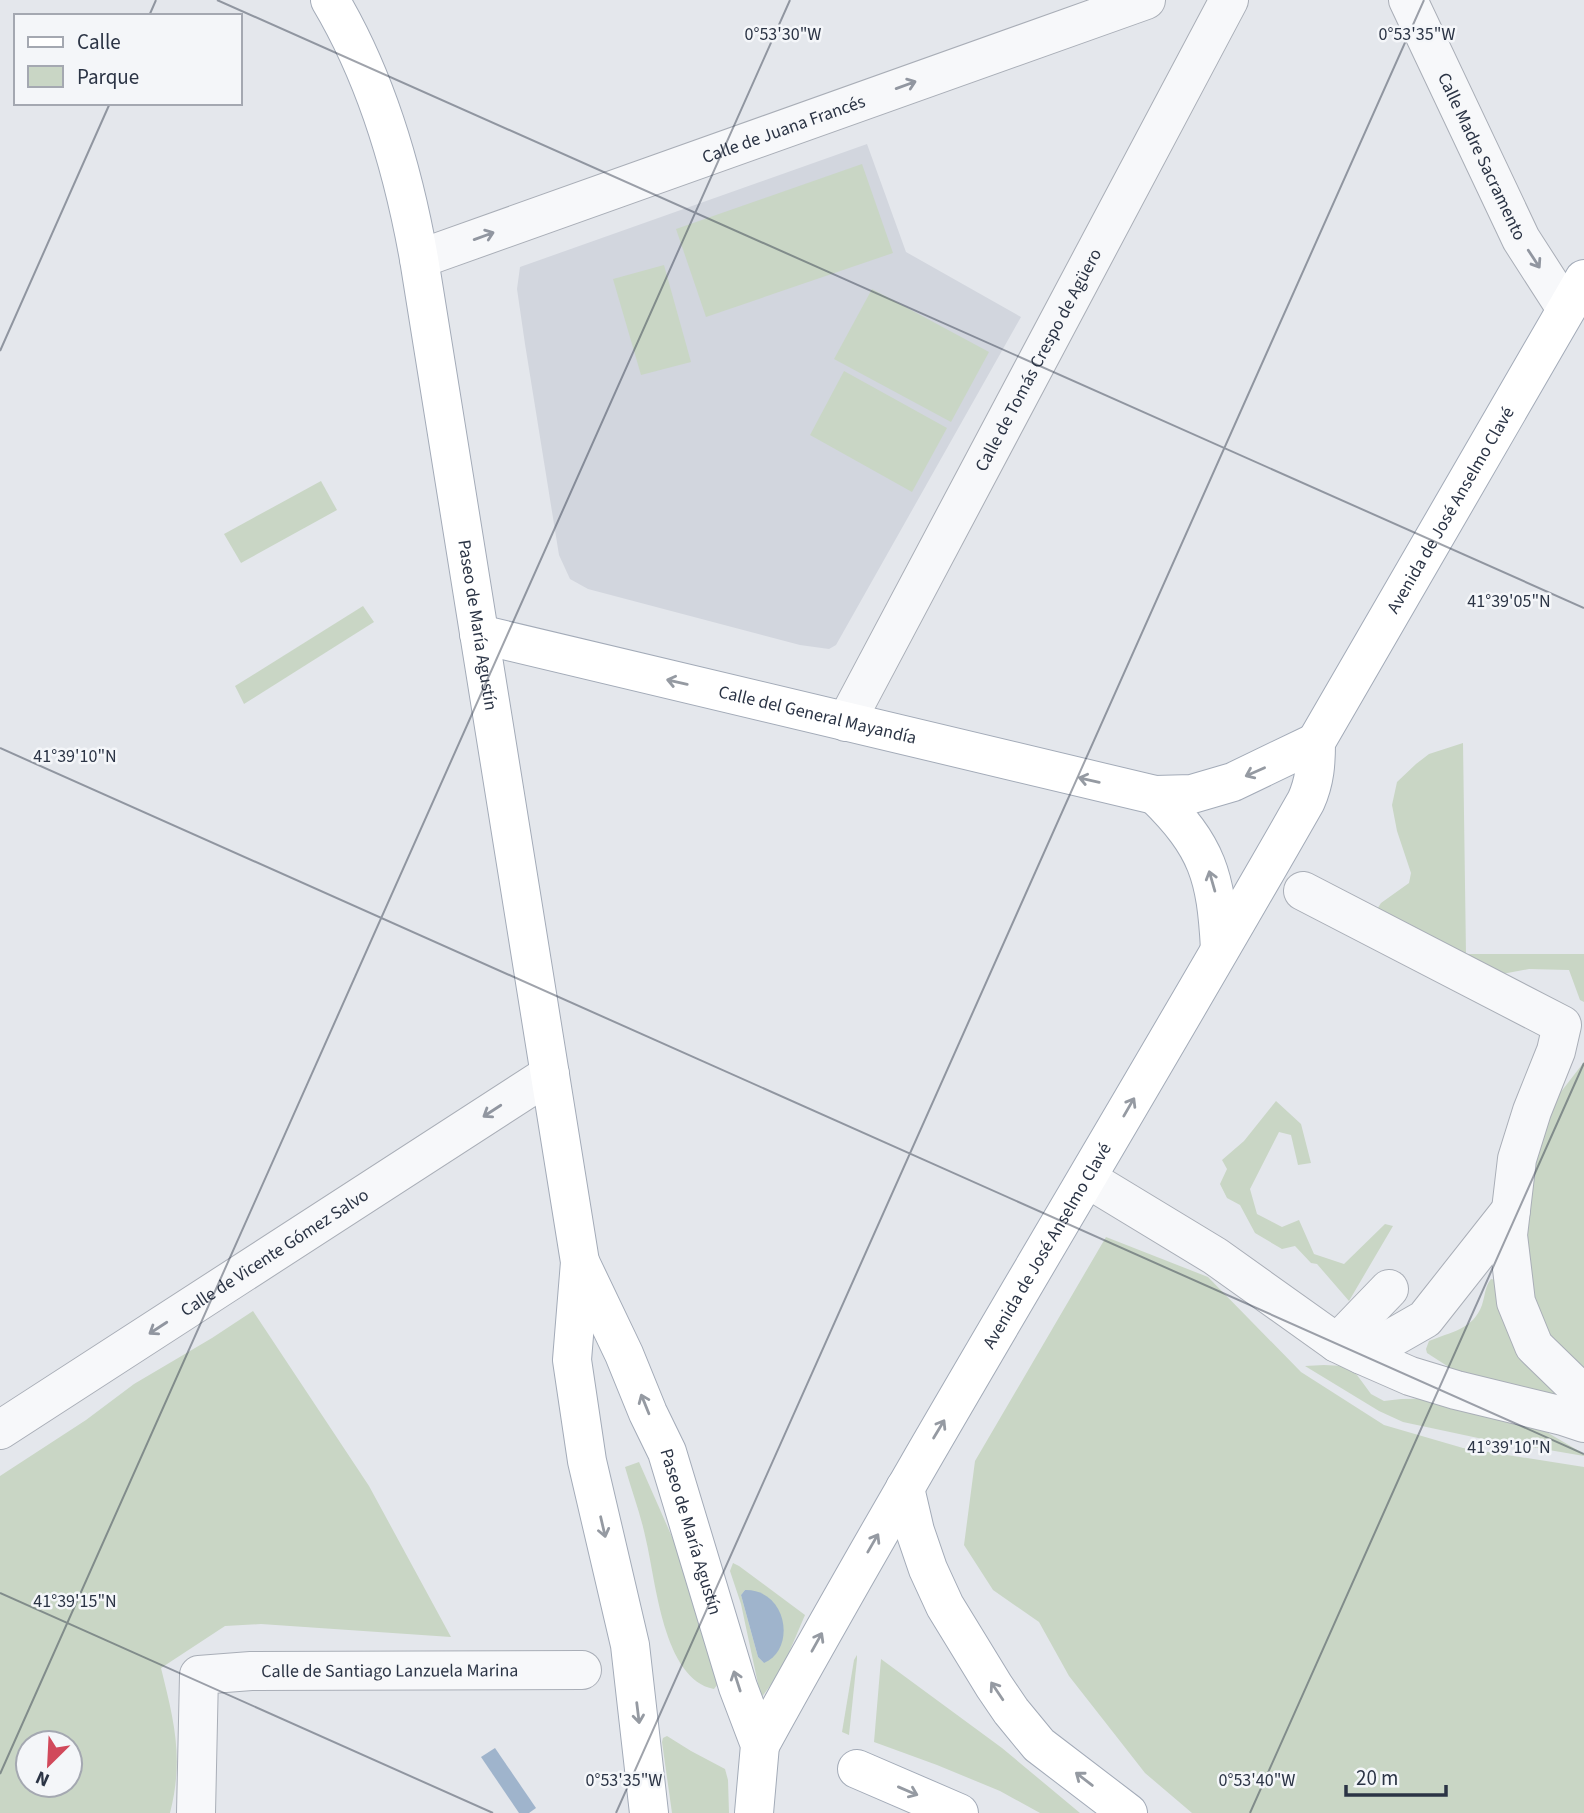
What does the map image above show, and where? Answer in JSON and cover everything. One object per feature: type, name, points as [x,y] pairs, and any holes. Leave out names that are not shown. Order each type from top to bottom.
[{"type":"main road","name":"Paseo de María Agustín","points":[[330,0],[363,66],[380,108],[404,187],[419,259],[580,1262],[572,1360],[587,1461],[630,1645],[649,1813]]},
{"type":"main road","name":"Avenida de José Anselmo Clavé","points":[[760,1745],[841,1598],[1088,1179],[1220,948],[1246,908],[1306,801],[1316,771],[1316,742],[1575,294]]},
{"type":"main road","name":"Calle del General Mayandía","points":[[479,635],[1155,795]]},
{"type":"main road","points":[[1155,795],[1192,794],[1233,782],[1316,742]]},
{"type":"main road","points":[[1155,795],[1181,821],[1202,852],[1215,890],[1220,948]]},
{"type":"main road","name":"Paseo de María Agustín","points":[[580,1262],[667,1452],[738,1688],[760,1745],[754,1813]]},
{"type":"main road","points":[[905,1488],[919,1544],[944,1606],[1000,1695],[1039,1745],[1128,1813]]},
{"type":"main road","points":[[857,1769],[959,1813]]},
{"type":"street","name":"Calle de Juana Francés","points":[[419,259],[1098,7],[1146,0]]},
{"type":"street","name":"Calle de Tomás Crespo de Agüero","points":[[846,722],[1229,0]]},
{"type":"street","name":"Calle Madre Sacramento","points":[[1408,0],[1521,239],[1575,294]]},
{"type":"street","points":[[1303,891],[1562,1026],[1556,1051],[1532,1111],[1517,1159],[1508,1235],[1516,1302],[1534,1346],[1572,1383],[1584,1401]]},
{"type":"street","name":"Calle de Vicente Gómez Salvo","points":[[0,1430],[550,1074]]},
{"type":"street","points":[[1088,1179],[1215,1256],[1349,1349],[1410,1376],[1584,1423]]},
{"type":"street","points":[[1349,1349],[1426,1319],[1511,1210]]},
{"type":"street","points":[[1349,1349],[1389,1289]]},
{"type":"street","name":"Calle de Santiago Lanzuela Marina","points":[[196,1813],[199,1675],[251,1671],[582,1670]]},
{"type":"shaded area","points":[[867,144],[906,252],[1021,317],[836,645],[829,649],[800,645],[588,589],[570,579],[559,555],[525,344],[517,289],[520,267]]},
{"type":"green space","points":[[862,164],[893,253],[706,317],[676,229]]},
{"type":"green space","points":[[664,265],[691,362],[641,375],[613,279]]},
{"type":"green space","points":[[872,289],[989,352],[951,422],[834,359]]},
{"type":"green space","points":[[844,371],[947,428],[912,492],[810,435]]},
{"type":"green space","points":[[321,481],[337,510],[241,563],[224,534]]},
{"type":"green space","points":[[363,606],[374,622],[244,704],[235,686]]},
{"type":"green space","points":[[1463,743],[1466,954],[1584,954],[1584,1002],[1580,1000],[1569,970],[1529,969],[1502,974],[1376,911],[1381,903],[1409,883],[1411,873],[1397,831],[1392,805],[1397,782],[1429,754]]},
{"type":"green space","points":[[1584,1062],[1584,1374],[1542,1328],[1523,1250],[1537,1139],[1557,1097]]},
{"type":"green space","points":[[1276,1101],[1301,1124],[1311,1163],[1298,1165],[1291,1135],[1279,1132],[1250,1189],[1257,1214],[1282,1227],[1299,1220],[1314,1254],[1344,1264],[1385,1224],[1393,1226],[1349,1301],[1317,1264],[1311,1263],[1295,1246],[1282,1249],[1255,1233],[1240,1205],[1227,1198],[1220,1184],[1227,1169],[1222,1160],[1244,1141]]},
{"type":"green space","points":[[1106,1237],[1208,1277],[1301,1372],[1384,1425],[1463,1448],[1584,1467],[1584,1813],[1192,1813],[1145,1773],[1069,1676],[1039,1622],[993,1590],[964,1545],[975,1461]]},
{"type":"green space","points":[[1491,1279],[1496,1280],[1568,1398],[1472,1382],[1427,1353],[1429,1341],[1460,1329],[1473,1320],[1482,1305]]},
{"type":"green space","points":[[253,1311],[369,1486],[451,1637],[261,1624],[225,1626],[161,1668],[176,1740],[176,1775],[170,1813],[0,1813],[0,1476],[86,1420],[134,1384]]},
{"type":"green space","points":[[1305,1366],[1344,1366],[1357,1375],[1371,1394],[1384,1401],[1462,1398],[1538,1427],[1584,1456],[1403,1422],[1379,1411]]},
{"type":"green space","points":[[639,1462],[676,1546],[716,1677],[717,1685],[714,1689],[697,1681],[683,1667],[665,1626],[644,1531],[625,1467]]},
{"type":"green space","points":[[733,1563],[739,1566],[805,1615],[781,1671],[761,1698],[741,1604],[730,1571]],"holes":[[[745,1590],[764,1663],[758,1657],[741,1595]]]},
{"type":"green space","points":[[857,1655],[849,1735],[842,1732]]},
{"type":"green space","points":[[881,1659],[1002,1748],[1080,1813],[1040,1813],[1000,1791],[874,1742]]},
{"type":"green space","points":[[667,1736],[725,1769],[729,1813],[672,1813],[662,1742]]},
{"type":"water","points":[[745,1590],[759,1592],[770,1599],[783,1621],[781,1646],[774,1656],[764,1663],[758,1657],[741,1595]]},
{"type":"water","points":[[495,1748],[536,1808],[529,1813],[519,1813],[481,1757]]}]
